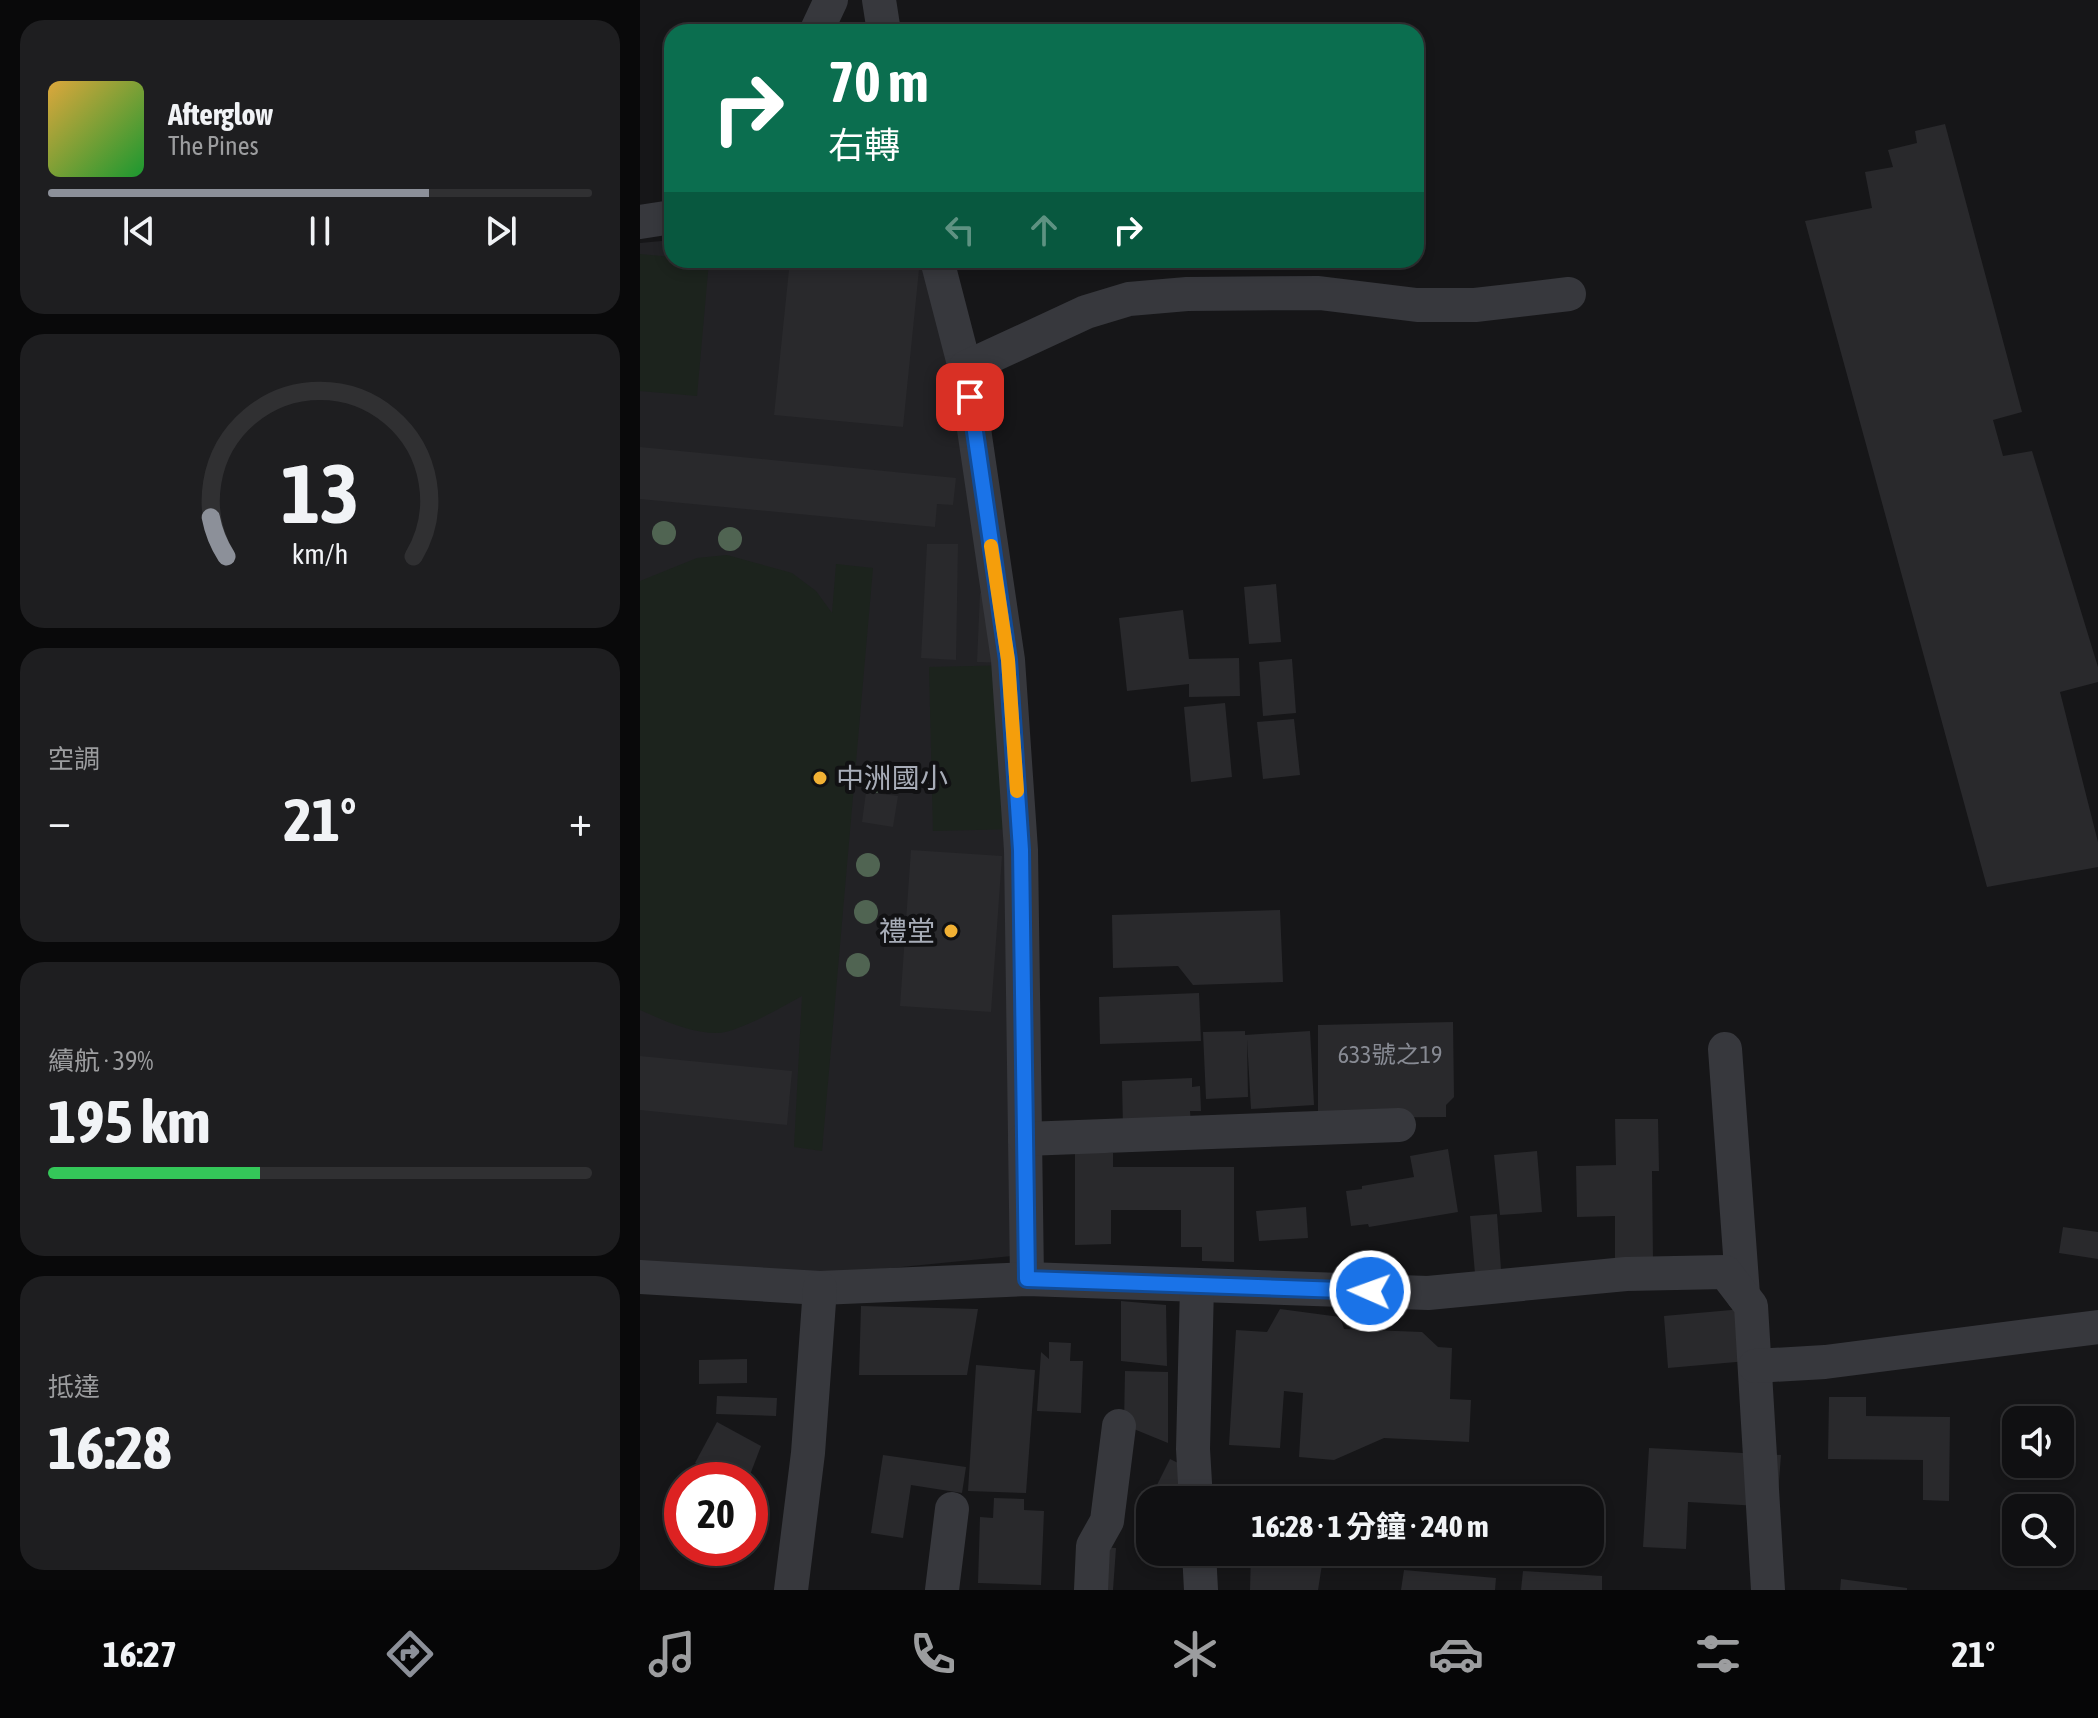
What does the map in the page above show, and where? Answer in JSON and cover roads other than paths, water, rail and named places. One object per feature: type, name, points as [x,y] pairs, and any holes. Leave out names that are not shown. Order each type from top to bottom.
[{"type":"street","points":[[820,24],[831,0]]},
{"type":"street","points":[[879,0],[883,24]]},
{"type":"street","points":[[640,222],[664,218]]},
{"type":"street","points":[[939,268],[965,368],[1008,660],[1021,850],[1027,1279]]},
{"type":"street","points":[[965,368],[1086,312],[1129,299],[1187,294],[1319,293],[1417,305],[1475,305],[1569,294]]},
{"type":"street","points":[[1725,1049],[1743,1295]]},
{"type":"street","points":[[1025,1139],[1399,1125]]},
{"type":"street","points":[[640,1277],[820,1288],[1027,1279],[1428,1293],[1626,1274],[1725,1272],[1751,1306],[1768,1590]]},
{"type":"street","points":[[1195,1486],[1193,1449],[1197,1286]]},
{"type":"street","points":[[791,1590],[808,1453],[820,1288]]},
{"type":"street","points":[[1755,1366],[1825,1362],[2098,1327]]},
{"type":"street","points":[[1091,1590],[1093,1546],[1107,1521],[1119,1426]]},
{"type":"street","points":[[942,1590],[952,1509]]},
{"type":"street","points":[[1200,1566],[1201,1590]]},
{"type":"place","name":"中洲國小","points":[[820,778]]},
{"type":"place","name":"禮堂","points":[[951,931]]}]
